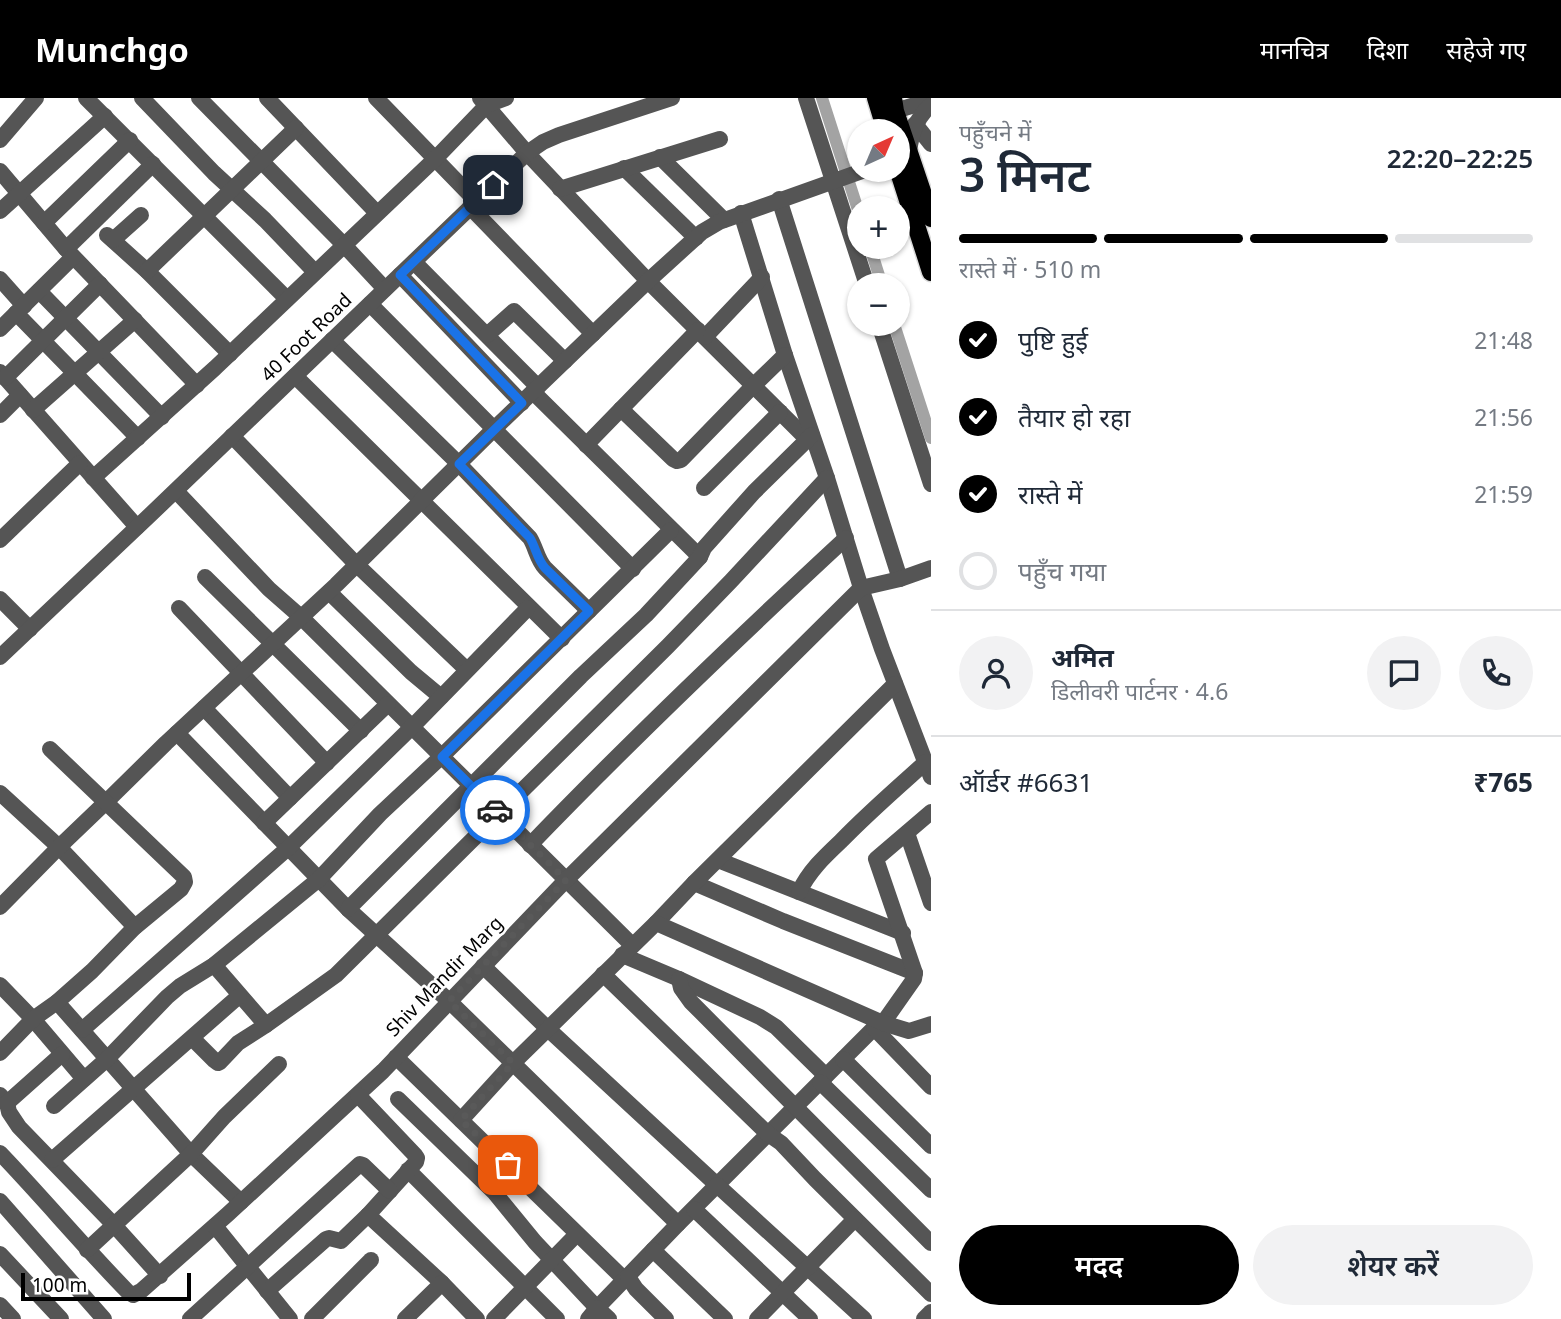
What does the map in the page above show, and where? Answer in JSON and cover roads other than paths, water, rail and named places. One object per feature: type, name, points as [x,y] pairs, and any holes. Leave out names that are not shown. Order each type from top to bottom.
[{"type":"main road","points":[[910,154],[931,218]]},
{"type":"main road","points":[[902,182],[931,272]]},
{"type":"street","points":[[86,98],[287,299]]},
{"type":"street","points":[[142,98],[315,272]]},
{"type":"street","points":[[199,98],[385,289]]},
{"type":"street","points":[[376,98],[436,158],[473,204],[593,334]]},
{"type":"street","points":[[93,478],[230,354],[436,158],[484,102],[506,98]]},
{"type":"street","name":"40 Foot Road","points":[[0,657],[527,153],[542,142],[559,135],[672,98]]},
{"type":"street","points":[[806,98],[837,180],[864,273]]},
{"type":"street","points":[[0,140],[32,100]]},
{"type":"street","points":[[274,100],[296,128],[377,213]]},
{"type":"street","points":[[484,102],[527,153],[648,281],[780,412],[810,438]]},
{"type":"street","points":[[888,103],[931,103]]},
{"type":"street","points":[[910,146],[915,124],[931,103]]},
{"type":"street","points":[[0,211],[105,116]]},
{"type":"street","points":[[915,124],[931,144]]},
{"type":"street","points":[[147,271],[296,128]]},
{"type":"street","points":[[560,189],[720,139]]},
{"type":"street","points":[[44,223],[130,140]]},
{"type":"street","points":[[660,157],[724,220]]},
{"type":"street","points":[[0,329],[39,291],[69,253],[153,164]]},
{"type":"street","points":[[624,168],[696,238]]},
{"type":"street","points":[[0,171],[69,253],[197,384]]},
{"type":"street","points":[[0,907],[177,733],[330,592],[565,361],[696,238],[710,227],[741,213],[847,176]]},
{"type":"street","points":[[779,199],[900,579]]},
{"type":"street","points":[[741,213],[810,438],[827,478],[861,588],[928,769],[852,829],[804,880],[799,892]]},
{"type":"street","points":[[141,215],[110,237],[230,354]]},
{"type":"street","points":[[414,262],[487,335],[531,394]]},
{"type":"street","points":[[400,275],[586,444],[700,557]]},
{"type":"street","points":[[586,444],[762,277]]},
{"type":"street","points":[[0,279],[43,340],[138,438]]},
{"type":"street","points":[[100,284],[43,340],[2,375],[137,527]]},
{"type":"street","points":[[39,291],[162,417]]},
{"type":"street","points":[[370,304],[633,569]]},
{"type":"street","points":[[487,335],[514,311],[565,361]]},
{"type":"street","points":[[33,410],[135,320]]},
{"type":"street","points":[[883,336],[931,484]]},
{"type":"street","points":[[332,340],[459,464],[530,538],[539,561],[589,611]]},
{"type":"street","points":[[621,409],[673,459],[681,460],[785,355]]},
{"type":"street","points":[[295,376],[562,639]]},
{"type":"street","points":[[0,415],[20,395]]},
{"type":"street","points":[[704,488],[780,412]]},
{"type":"street","points":[[232,436],[357,565],[467,670]]},
{"type":"street","points":[[348,909],[581,676],[646,615],[700,557],[704,548],[754,492],[810,438]]},
{"type":"street","points":[[3,532],[80,463]]},
{"type":"street","points":[[192,1038],[218,1063],[238,1043],[336,975],[732,581],[827,478]]},
{"type":"street","points":[[176,491],[269,589],[302,618],[566,880],[627,950],[776,1027],[931,1190]]},
{"type":"street","points":[[54,1106],[107,1059],[167,997],[214,965],[319,879],[380,814],[442,757],[671,530]]},
{"type":"street","points":[[530,845],[719,657],[846,538]]},
{"type":"street","points":[[861,588],[931,568]]},
{"type":"street","points":[[205,577],[361,731]]},
{"type":"street","name":"Shiv Mandir Marg","points":[[0,1153],[128,1292],[133,1295],[141,1291],[242,1202],[397,1057],[566,880],[861,588]]},
{"type":"street","points":[[330,592],[411,672],[441,696]]},
{"type":"street","points":[[0,599],[30,629]]},
{"type":"street","points":[[179,608],[327,763]]},
{"type":"street","points":[[82,1030],[288,848],[412,727],[528,608]]},
{"type":"street","points":[[461,1120],[513,1063],[895,684]]},
{"type":"street","points":[[264,823],[388,704]]},
{"type":"street","points":[[204,708],[290,798]]},
{"type":"street","points":[[177,733],[348,909],[449,1001],[678,1224]]},
{"type":"street","points":[[0,1053],[33,1019],[92,971],[135,927],[186,882],[184,877],[50,749]]},
{"type":"street","points":[[0,793],[59,847],[135,927]]},
{"type":"street","points":[[398,1099],[494,1192],[598,1315],[626,1279],[678,1224],[878,1025],[914,979],[915,973],[903,933],[876,859],[931,812]]},
{"type":"street","points":[[907,833],[931,903]]},
{"type":"street","points":[[718,860],[903,933]]},
{"type":"street","points":[[694,883],[850,949],[915,973]]},
{"type":"street","points":[[656,923],[878,1025],[931,1038]]},
{"type":"street","points":[[214,965],[266,1026]]},
{"type":"street","points":[[484,966],[548,1029],[864,1319]]},
{"type":"street","points":[[603,974],[768,1134],[781,1143],[931,1294]]},
{"type":"street","points":[[679,979],[681,988],[691,1002],[931,1242]]},
{"type":"street","points":[[0,985],[84,1079]]},
{"type":"street","points":[[52,1160],[239,996]]},
{"type":"street","points":[[57,1002],[191,1154],[242,1202]]},
{"type":"street","points":[[909,1031],[931,1024]]},
{"type":"street","points":[[878,1025],[931,1087]]},
{"type":"street","points":[[62,1054],[4,1099],[9,1112],[13,1120],[160,1276]]},
{"type":"street","points":[[397,1057],[666,1319]]},
{"type":"street","points":[[843,1059],[931,1146]]},
{"type":"street","points":[[87,1250],[191,1154],[224,1117],[279,1064]]},
{"type":"street","points":[[267,1291],[326,1239],[341,1241],[416,1162],[415,1155],[358,1095]]},
{"type":"street","points":[[190,1319],[360,1164],[390,1191]]},
{"type":"street","points":[[408,1170],[557,1319]]},
{"type":"street","points":[[0,1201],[104,1319]]},
{"type":"street","points":[[694,1209],[810,1319]]},
{"type":"street","points":[[369,1214],[477,1319]]},
{"type":"street","points":[[757,1319],[855,1219]]},
{"type":"street","points":[[215,1226],[288,1318]]},
{"type":"street","points":[[494,1319],[577,1234]]},
{"type":"street","points":[[653,1250],[725,1319]]},
{"type":"street","points":[[0,1254],[61,1319]]},
{"type":"street","points":[[312,1319],[371,1260]]},
{"type":"street","points":[[405,1319],[442,1283]]},
{"type":"street","points":[[0,1305],[13,1319]]},
{"type":"street","points":[[924,1319],[931,1312]]},
{"type":"waterway","points":[[822,98],[854,196]]},
{"type":"waterway","points":[[874,259],[878,273]]},
{"type":"waterway","points":[[898,336],[931,438]]}]
